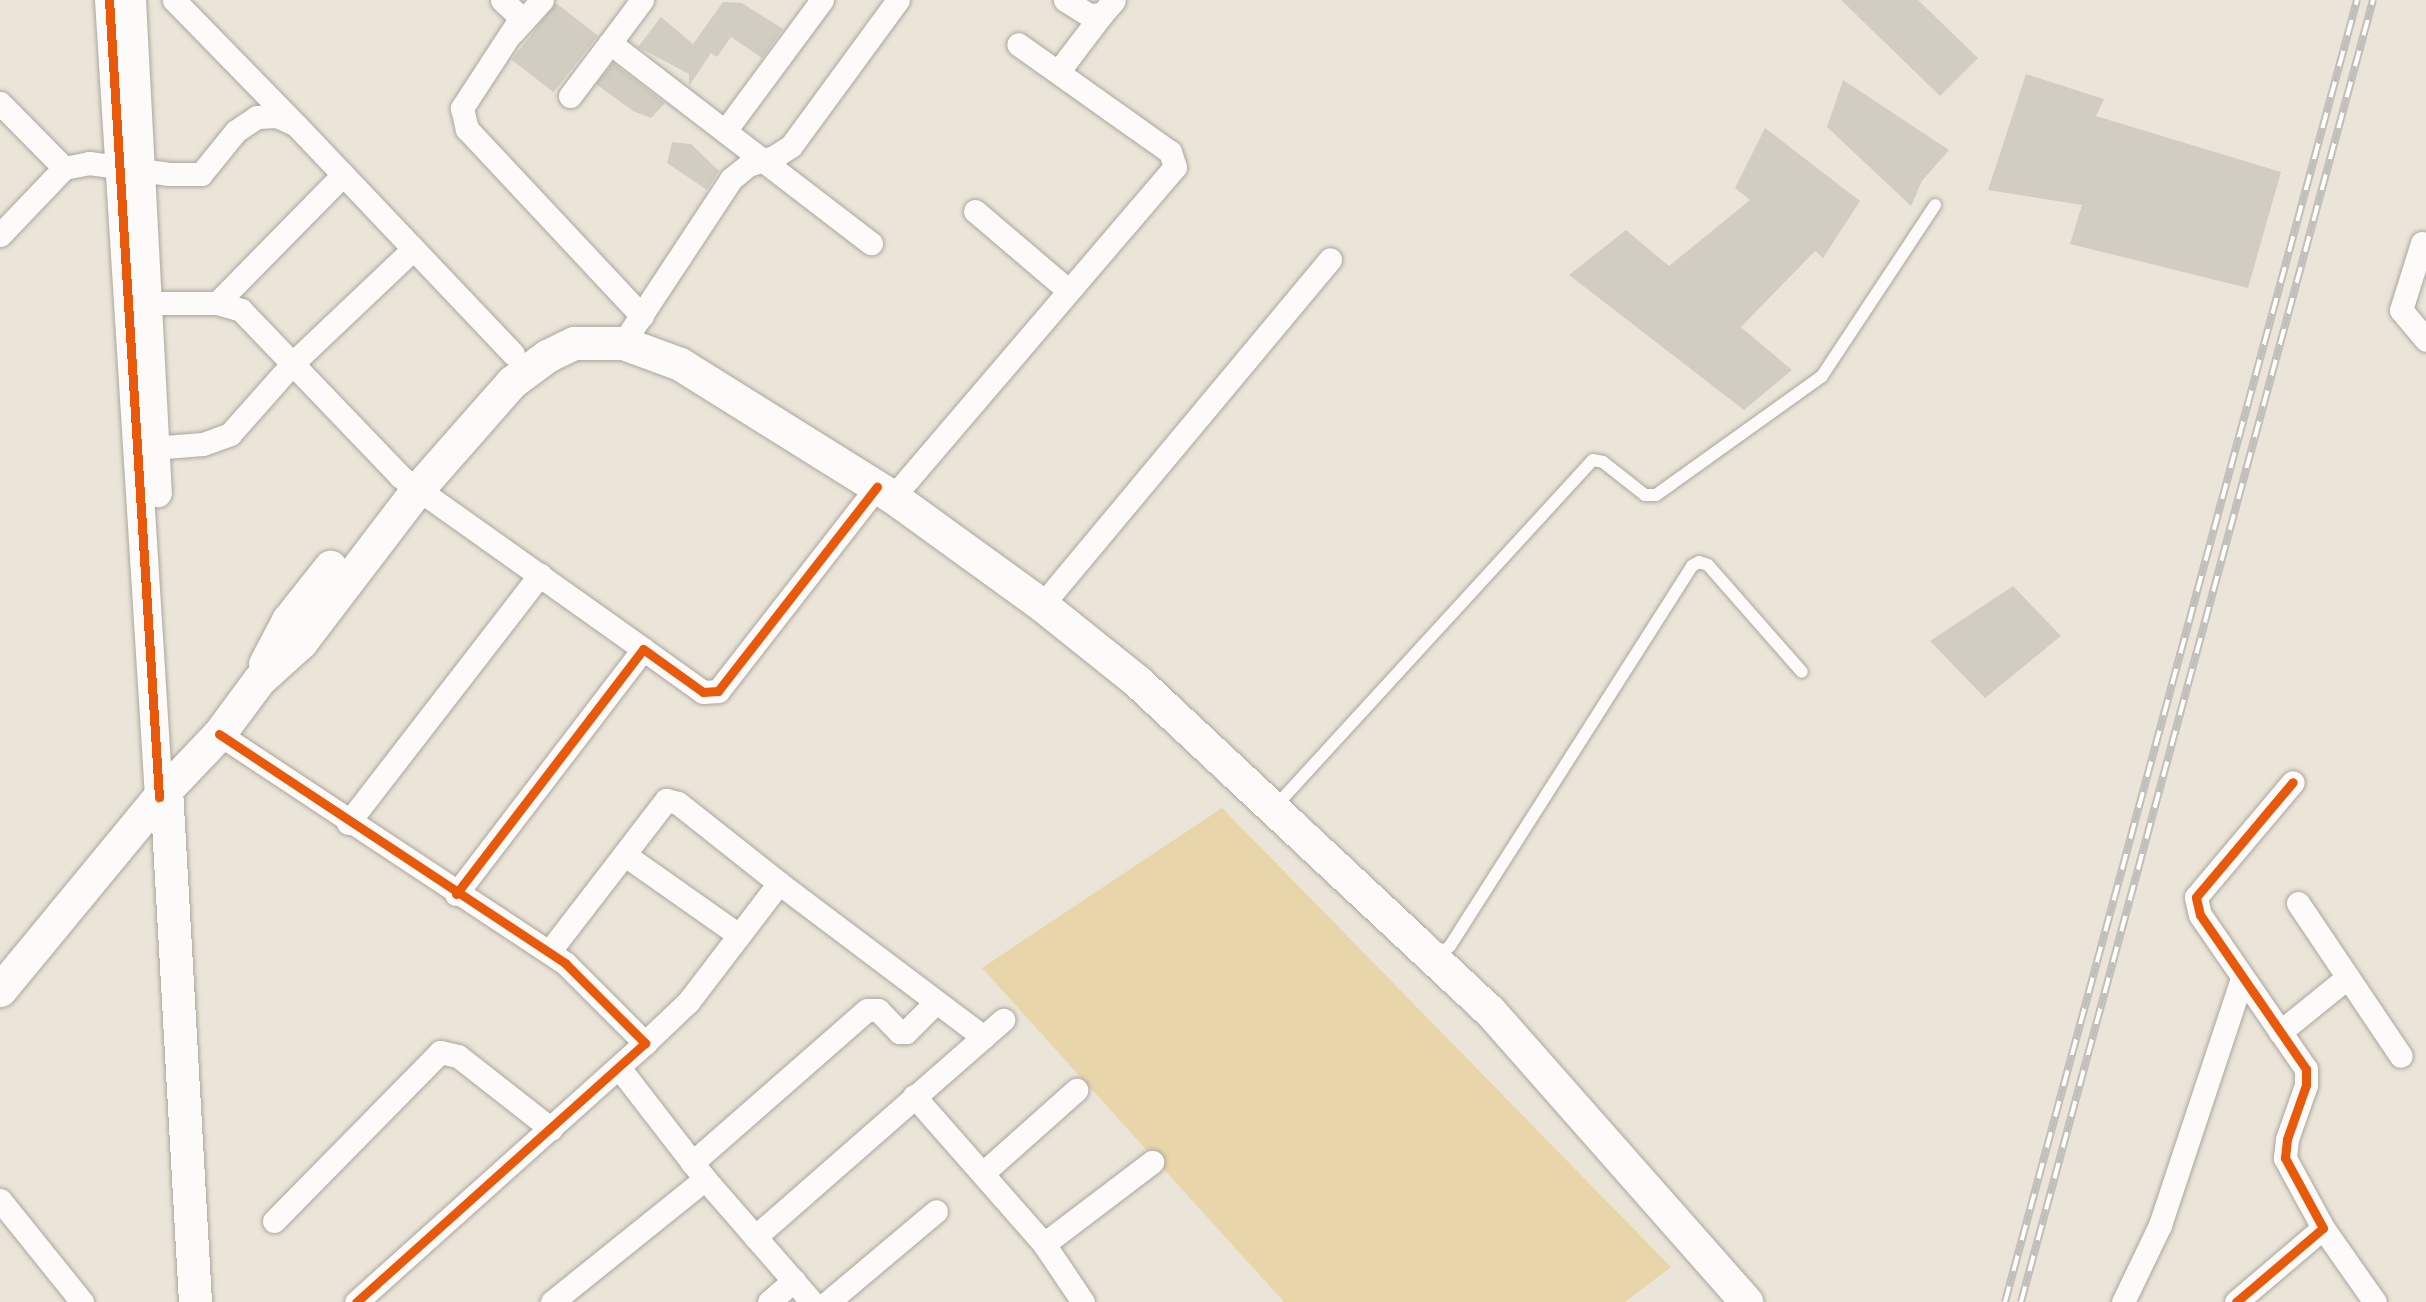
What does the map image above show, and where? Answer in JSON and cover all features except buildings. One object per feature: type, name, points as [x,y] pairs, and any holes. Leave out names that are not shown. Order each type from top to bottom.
[{"type":"main road","points":[[409,483],[485,378],[542,334],[570,325],[633,328],[679,343],[735,376],[891,489],[1150,669],[1279,802],[1442,952],[1546,1041],[1728,1266],[1771,1302]]},
{"type":"main road","points":[[0,990],[167,789],[219,734],[259,680],[288,620],[409,483],[512,382],[547,356],[574,343],[633,328]]},
{"type":"main road","points":[[167,789],[195,1302]]},
{"type":"main road","points":[[1728,1266],[1746,1302]]},
{"type":"street","points":[[109,0],[131,170]]},
{"type":"street","points":[[132,0],[131,170],[167,789]]},
{"type":"street","points":[[174,0],[513,354]]},
{"type":"street","points":[[502,0],[517,14],[513,32]]},
{"type":"street","points":[[542,0],[513,32],[462,108],[467,129],[633,328],[732,179],[748,165],[791,146],[898,0]]},
{"type":"street","points":[[570,96],[642,0]]},
{"type":"street","points":[[725,131],[822,0]]},
{"type":"street","points":[[1065,0],[1089,15],[1108,7]]},
{"type":"street","points":[[1058,72],[1108,7]]},
{"type":"street","points":[[610,43],[871,243]]},
{"type":"street","points":[[139,302],[217,303],[241,310],[409,483],[703,692],[713,694],[891,489],[1170,176],[1176,159],[1018,44]]},
{"type":"street","points":[[0,103],[64,168]]},
{"type":"street","points":[[0,235],[64,168],[89,163],[131,170],[201,174],[236,131],[257,117],[277,116],[296,125]]},
{"type":"street","points":[[217,303],[343,175]]},
{"type":"street","points":[[975,211],[1069,291]]},
{"type":"street","points":[[2425,244],[2401,310],[2426,340]]},
{"type":"street","points":[[146,449],[204,444],[230,434],[293,363],[413,249]]},
{"type":"street","points":[[1048,597],[1330,259]]},
{"type":"street","points":[[348,823],[540,575]]},
{"type":"street","points":[[456,894],[643,649]]},
{"type":"street","points":[[219,734],[348,823],[549,952],[579,975],[645,1043]]},
{"type":"street","points":[[2293,782],[2196,898],[2200,915],[2280,1032],[2307,1078],[2285,1158],[2323,1228],[2375,1302]]},
{"type":"street","points":[[549,952],[625,855],[660,804],[672,800],[983,1037]]},
{"type":"street","points":[[625,855],[738,934]]},
{"type":"street","points":[[356,1302],[620,1069],[688,1002],[779,883]]},
{"type":"street","points":[[2298,903],[2401,1056]]},
{"type":"street","points":[[2280,1032],[2348,977]]},
{"type":"street","points":[[2123,1302],[2160,1225],[2242,978]]},
{"type":"street","points":[[552,1302],[699,1171],[867,1010],[878,1010],[894,1028],[906,1032],[936,1002]]},
{"type":"street","points":[[755,1237],[1003,1020]]},
{"type":"street","points":[[274,1221],[440,1052],[458,1056],[551,1129]]},
{"type":"street","points":[[620,1069],[699,1171],[812,1302]]},
{"type":"street","points":[[983,1173],[1076,1090]]},
{"type":"street","points":[[914,1096],[1044,1244],[1083,1302]]},
{"type":"street","points":[[1044,1244],[1152,1162]]},
{"type":"street","points":[[0,1200],[82,1302]]},
{"type":"street","points":[[828,1302],[936,1211]]},
{"type":"street","points":[[2236,1302],[2323,1228]]},
{"type":"street","points":[[769,1302],[794,1280]]},
{"type":"lane","points":[[1279,802],[1593,460],[1603,462],[1645,495],[1656,495],[1822,376],[1935,205]]},
{"type":"lane","points":[[1442,952],[1692,566],[1699,562],[1708,565],[1802,672]]},
{"type":"shaded area","points":[[1222,808],[1671,1267],[1625,1302],[1284,1302],[982,968]]},
{"type":"railway","points":[[2005,1302],[2357,0]]},
{"type":"railway","points":[[2021,1302],[2373,0]]},
{"type":"cycle path","points":[[109,0],[159,797]]},
{"type":"cycle path","points":[[456,894],[643,649],[703,692],[718,691],[877,487]]},
{"type":"cycle path","points":[[219,734],[566,964],[645,1043],[356,1302]]},
{"type":"cycle path","points":[[2236,1302],[2323,1228],[2285,1158],[2287,1139],[2306,1085],[2306,1069],[2200,915],[2196,897],[2293,782]]}]
